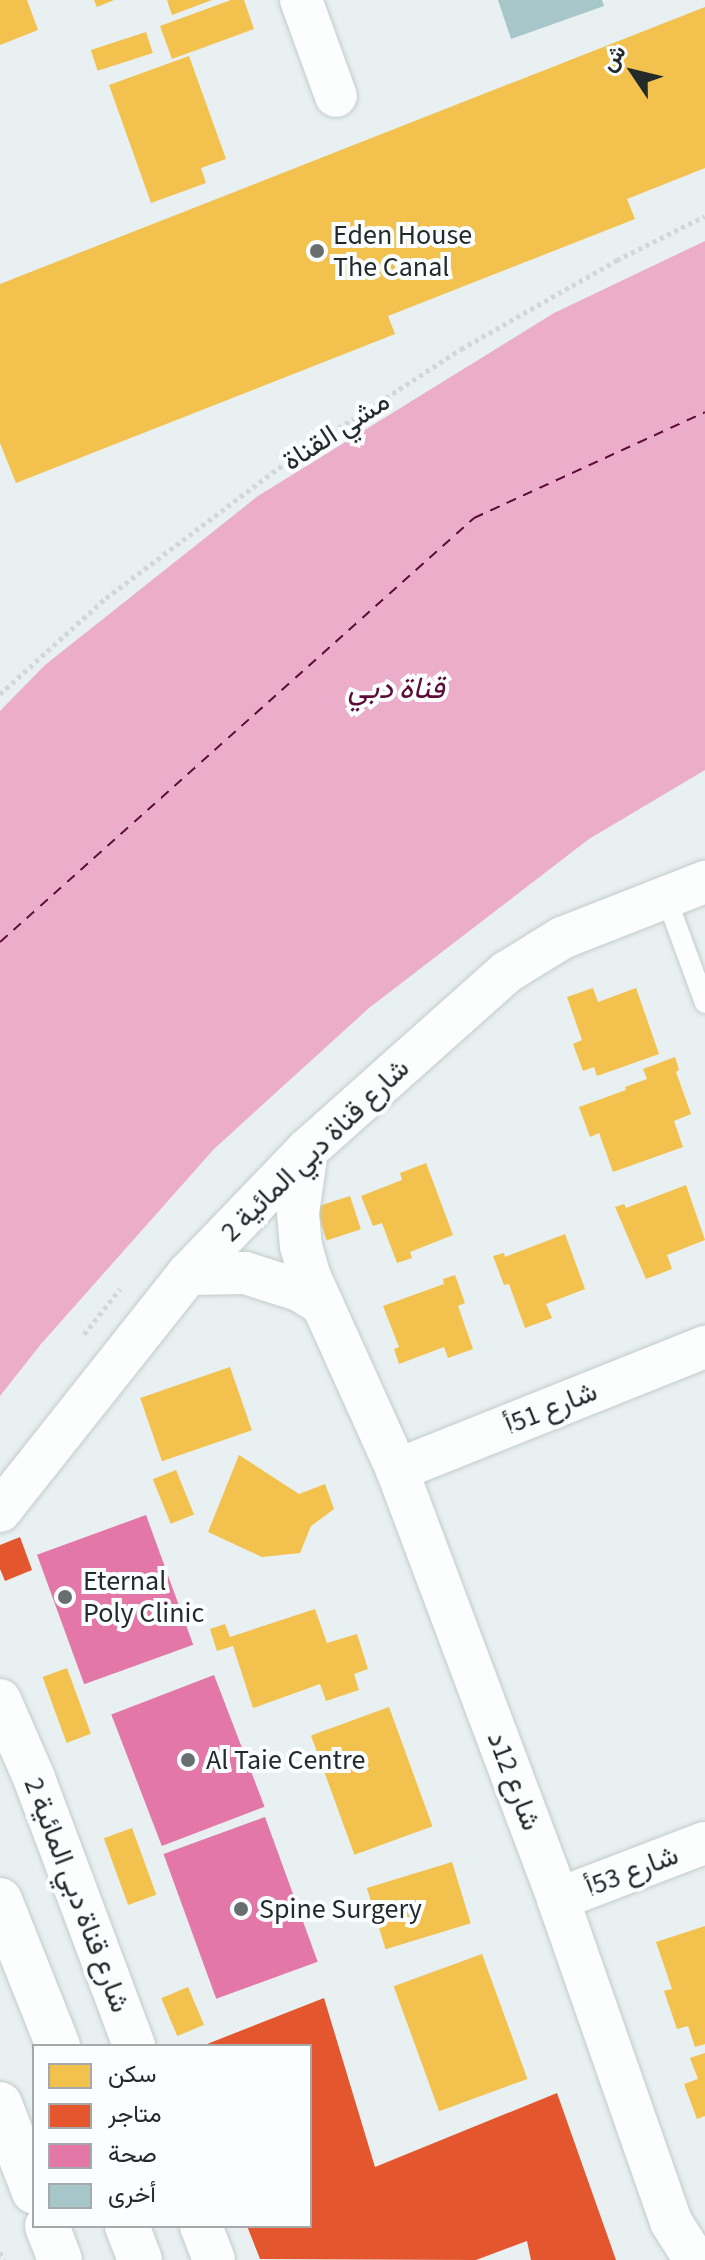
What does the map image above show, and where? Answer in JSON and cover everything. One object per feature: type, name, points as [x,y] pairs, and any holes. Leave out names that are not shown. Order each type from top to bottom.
[{"type":"main road","points":[[0,1900],[57,2044]]},
{"type":"main road","points":[[0,2104],[32,2187]]},
{"type":"main road","points":[[48,2228],[60,2260]]},
{"type":"main road","points":[[128,2228],[140,2260]]},
{"type":"street","points":[[301,0],[336,96]]},
{"type":"street","name":"شارع قناة دبي المائية 2","points":[[0,1511],[188,1274],[307,1150],[507,972],[562,938],[705,882]]},
{"type":"street","name":"شارع 12د","points":[[307,1150],[298,1203],[301,1246],[323,1305],[397,1470],[558,1899],[671,2222],[695,2260]]},
{"type":"street","points":[[188,1274],[245,1273],[299,1290],[323,1305]]},
{"type":"street","name":"شارع 51أ","points":[[397,1470],[705,1347]]},
{"type":"street","name":"شارع قناة دبي المائية 2","points":[[0,1700],[34,1778],[133,2044]]},
{"type":"street","points":[[0,1753],[34,1778]]},
{"type":"street","name":"شارع 53أ","points":[[558,1899],[705,1843]]},
{"type":"street","points":[[202,2228],[214,2260]]},
{"type":"lane","points":[[666,897],[705,1003]]},
{"type":"path","name":"مشي القناة","points":[[0,694],[106,598],[285,463],[461,349],[617,260],[705,216]]},
{"type":"path","points":[[0,2252],[3,2260]]},
{"type":"water","name":"قناة دبي","points":[[705,241],[705,770],[589,839],[369,1008],[214,1149],[41,1344],[0,1396],[0,711],[45,665],[258,496],[554,313]]},
{"type":"building: سكن","points":[[0,0],[27,0],[38,30],[0,45]]},
{"type":"building: سكن","points":[[94,0],[114,0],[97,7]]},
{"type":"building: سكن","points":[[167,0],[212,0],[172,15]]},
{"type":"building: سكن","points":[[231,0],[244,0],[254,29],[172,59],[160,26]]},
{"type":"building: سكن","name":"Eden House The Canal","points":[[705,7],[705,168],[627,199],[635,219],[388,316],[395,334],[16,483],[0,443],[0,284]]},
{"type":"building: سكن","points":[[146,32],[153,53],[98,71],[91,50]]},
{"type":"building: سكن","points":[[189,56],[226,159],[201,168],[206,183],[151,203],[109,85]]},
{"type":"building: سكن","points":[[593,988],[598,1002],[636,988],[659,1054],[597,1076],[594,1067],[583,1071],[573,1044],[582,1040],[567,997]]},
{"type":"building: سكن","points":[[675,1057],[679,1070],[676,1072],[691,1114],[674,1121],[683,1147],[613,1172],[599,1133],[590,1137],[579,1107],[626,1090],[625,1087],[647,1079],[643,1069]]},
{"type":"building: سكن","points":[[426,1163],[453,1235],[410,1252],[412,1258],[397,1263],[382,1223],[373,1226],[361,1196],[402,1180],[400,1173]]},
{"type":"building: سكن","points":[[686,1185],[705,1240],[667,1255],[672,1269],[646,1279],[615,1207],[624,1204],[626,1208]]},
{"type":"building: سكن","points":[[350,1196],[361,1229],[327,1240],[316,1207]]},
{"type":"building: سكن","points":[[565,1234],[585,1289],[546,1304],[552,1318],[525,1328],[509,1284],[504,1285],[493,1256],[504,1253],[505,1257]]},
{"type":"building: سكن","points":[[455,1275],[465,1303],[458,1306],[473,1349],[448,1358],[444,1347],[399,1364],[394,1349],[399,1347],[383,1306],[444,1284],[443,1279]]},
{"type":"building: سكن","points":[[230,1367],[252,1430],[162,1461],[140,1398]]},
{"type":"building: سكن","points":[[239,1455],[299,1494],[325,1484],[334,1509],[311,1526],[300,1553],[262,1557],[208,1532]]},
{"type":"building: سكن","points":[[176,1470],[194,1515],[171,1524],[153,1479]]},
{"type":"building: سكن","points":[[315,1609],[327,1643],[357,1634],[368,1669],[354,1674],[359,1690],[326,1701],[320,1684],[253,1708],[233,1646],[217,1651],[210,1629],[225,1624],[230,1637]]},
{"type":"building: سكن","points":[[67,1668],[91,1734],[67,1743],[43,1677]]},
{"type":"building: سكن","points":[[389,1707],[432,1826],[354,1855],[311,1735]]},
{"type":"building: سكن","points":[[132,1828],[156,1895],[128,1905],[104,1838]]},
{"type":"building: سكن","points":[[452,1862],[471,1923],[386,1949],[367,1888]]},
{"type":"building: سكن","points":[[705,1926],[705,2044],[695,2047],[688,2026],[677,2029],[664,1991],[672,1989],[656,1942]]},
{"type":"building: سكن","points":[[482,1954],[527,2079],[439,2111],[394,1986]]},
{"type":"building: سكن","points":[[188,1987],[204,2025],[177,2036],[161,1998]]},
{"type":"building: سكن","points":[[705,2053],[705,2116],[697,2119],[684,2084],[698,2079],[690,2058]]},
{"type":"building: متاجر","points":[[20,1537],[32,1570],[5,1581],[0,1569],[0,1545]]},
{"type":"building: متاجر","points":[[324,1998],[375,2167],[557,2093],[616,2260],[531,2260],[527,2241],[476,2260],[260,2259],[248,2228],[312,2228],[312,2044],[207,2044]]},
{"type":"building: صحة","points":[[146,1515],[193,1645],[84,1684],[37,1555]]},
{"type":"building: صحة","name":"Al Taie Centre","points":[[214,1675],[265,1807],[162,1846],[111,1714]]},
{"type":"building: صحة","name":"Spine Surgery","points":[[265,1817],[318,1962],[216,1999],[164,1854]]},
{"type":"building: أخرى","points":[[498,0],[602,0],[604,6],[511,39]]},
{"type":"ferry route","points":[[0,942],[474,518],[705,412]]},
{"type":"place","name":"Eden House The Canal","points":[[317,251]]},
{"type":"place","name":"Eternal Poly Clinic","points":[[65,1597]]},
{"type":"place","name":"Al Taie Centre","points":[[188,1760]]},
{"type":"place","name":"Spine Surgery","points":[[241,1909]]}]
